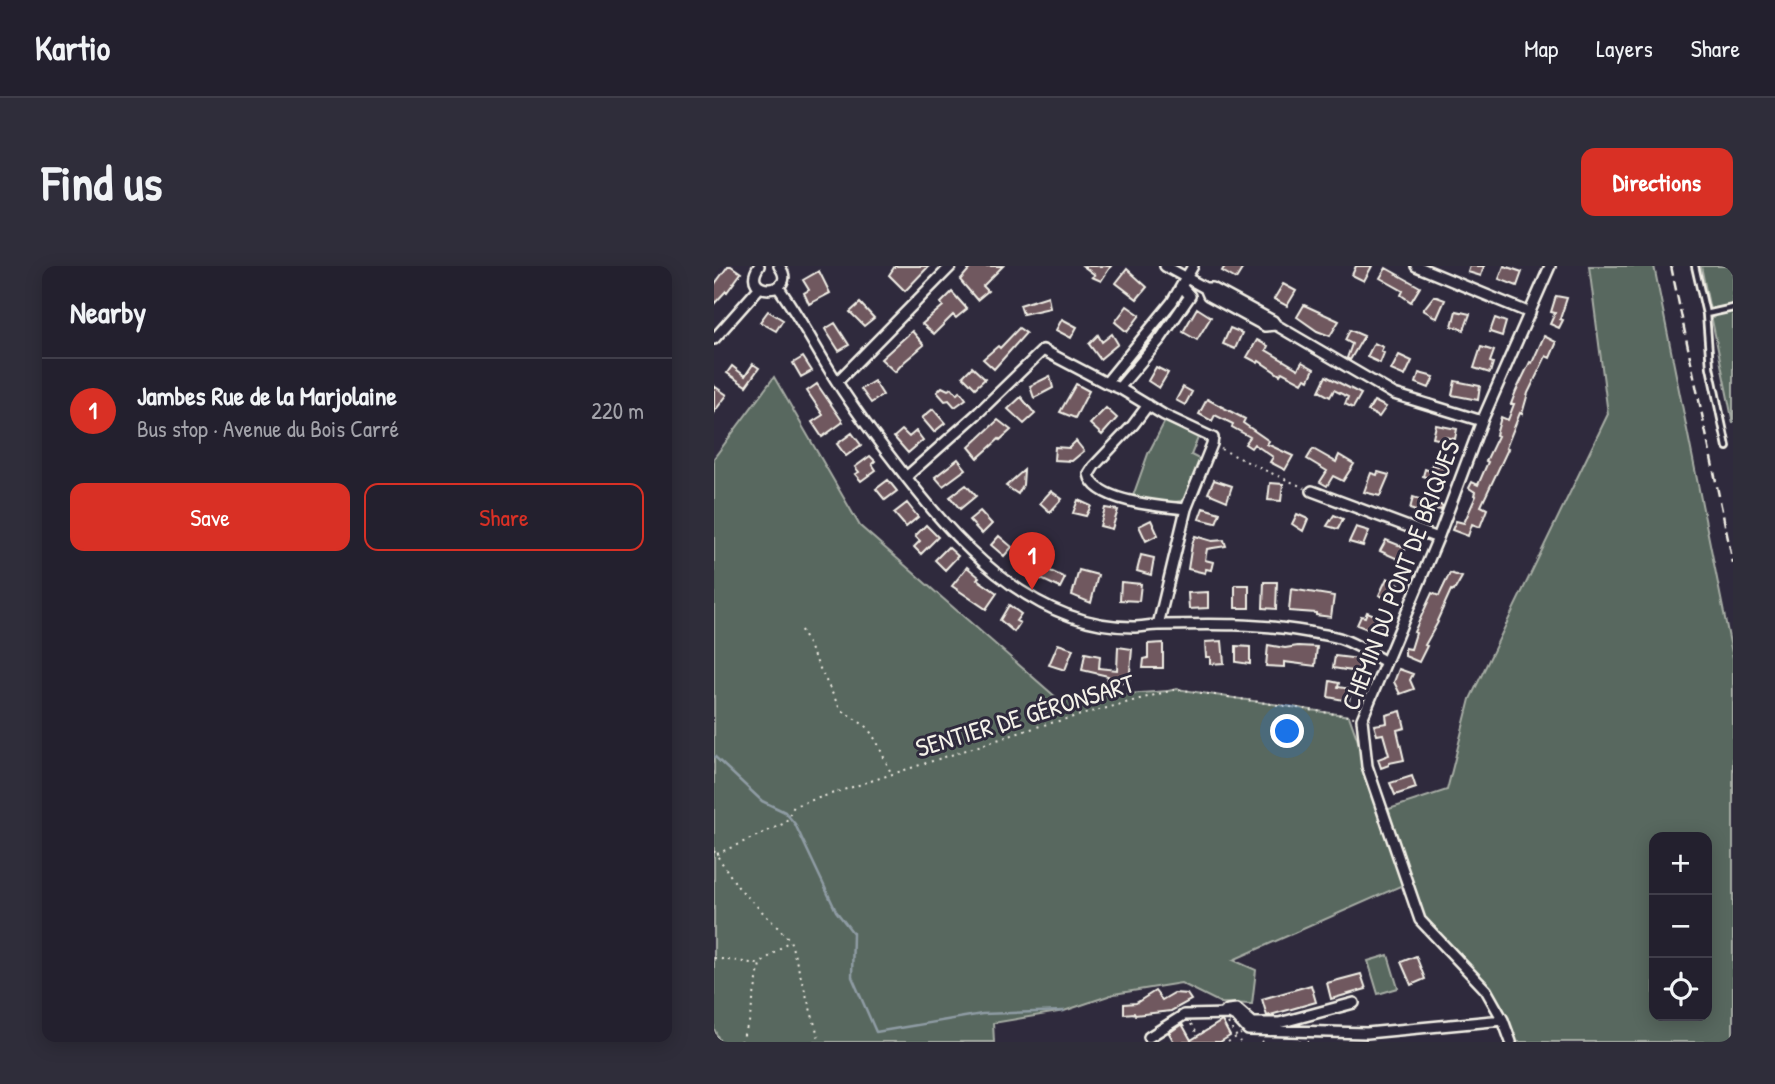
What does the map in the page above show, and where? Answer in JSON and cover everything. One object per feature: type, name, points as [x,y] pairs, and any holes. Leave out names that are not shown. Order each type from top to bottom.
[{"type":"street","points":[[759,266],[755,272],[755,280],[766,290],[773,290],[783,280],[783,271],[779,266]]},
{"type":"street","points":[[836,382],[951,266]]},
{"type":"street","points":[[1165,266],[1184,282],[1205,288],[1208,295],[1265,326],[1276,325],[1394,394],[1482,421]]},
{"type":"street","points":[[1106,383],[1172,302],[1193,266]]},
{"type":"street","points":[[1416,266],[1530,313]]},
{"type":"street","name":"CHEMIN DU PONT DE BRIQUES","points":[[1510,1042],[1503,1020],[1486,990],[1420,920],[1367,766],[1362,719],[1482,421],[1550,266]]},
{"type":"street","points":[[1119,388],[1190,296],[1184,282]]},
{"type":"street","points":[[714,339],[760,287]]},
{"type":"street","points":[[778,287],[836,382],[906,477],[951,531],[987,566],[1021,591],[1056,610],[1092,622],[1132,627],[1237,624],[1286,628],[1339,638],[1386,662]]},
{"type":"street","points":[[906,477],[1043,350],[1213,438],[1186,509],[1158,625]]},
{"type":"street","points":[[1148,405],[1094,466],[1089,474],[1090,479],[1094,485],[1108,493],[1132,502],[1186,509]]},
{"type":"street","points":[[1312,491],[1437,538]]},
{"type":"street","points":[[1222,1014],[1237,1009],[1253,1023],[1279,1023],[1354,1003]]},
{"type":"street","points":[[1149,1037],[1184,1015],[1230,1014],[1248,1030],[1367,1033],[1503,1020]]},
{"type":"lane","points":[[1695,266],[1706,314],[1710,367],[1727,447]]},
{"type":"lane","points":[[1706,314],[1733,308]]},
{"type":"path","points":[[1212,444],[1312,491]]},
{"type":"path","points":[[801,630],[840,709],[867,727],[877,741],[892,774]]},
{"type":"path","name":"SENTIER DE GÉRONSART","points":[[717,854],[785,823],[794,806],[1040,726],[1177,689],[1362,719]]},
{"type":"path","points":[[714,851],[738,887],[790,940],[820,1042]]},
{"type":"path","points":[[741,1042],[749,1022],[760,964],[790,940]]},
{"type":"path","points":[[714,958],[760,964]]},
{"type":"path","points":[[1222,1014],[1240,1042]]},
{"type":"path","points":[[1184,1015],[1198,1035]]},
{"type":"path","points":[[1228,1042],[1248,1030]]},
{"type":"path","points":[[1299,1042],[1310,1042]]},
{"type":"green space","points":[[1589,266],[1654,266],[1733,658],[1733,1042],[1511,1042],[1486,990],[1420,920],[1407,883],[1233,960],[1256,970],[1252,1004],[1221,1003],[1181,983],[1114,994],[1064,1011],[993,1023],[994,1042],[720,1042],[714,1029],[714,458],[774,377],[860,526],[1058,699],[1177,689],[1349,716],[1383,811],[1447,790],[1470,699],[1608,414]]},
{"type":"green space","points":[[1701,266],[1733,266],[1733,423]]},
{"type":"green space","points":[[1165,421],[1198,438],[1191,455],[1201,460],[1187,495],[1181,501],[1167,503],[1133,496],[1148,454]]},
{"type":"green space","points":[[1388,955],[1398,988],[1378,994],[1368,961]]},
{"type":"building","points":[[728,266],[741,273],[714,304],[714,285]]},
{"type":"building","points":[[895,266],[929,266],[905,291],[889,275]]},
{"type":"building","points":[[972,266],[1003,266],[983,286],[988,291],[977,300],[960,280]]},
{"type":"building","points":[[1083,266],[1111,266],[1101,281],[1092,277],[1095,275]]},
{"type":"building","points":[[1225,266],[1244,266],[1236,279],[1222,271]]},
{"type":"building","points":[[1356,266],[1372,266],[1364,281],[1352,275]]},
{"type":"building","points":[[1470,266],[1484,266],[1481,276],[1468,272]]},
{"type":"building","points":[[1504,266],[1522,272],[1517,286],[1499,279]]},
{"type":"building","points":[[1386,268],[1420,287],[1411,302],[1401,295],[1403,291],[1380,278]]},
{"type":"building","points":[[1127,269],[1147,287],[1137,299],[1116,283]]},
{"type":"building","points":[[819,271],[830,293],[809,304],[804,293],[809,290],[803,280]]},
{"type":"building","points":[[1283,284],[1296,291],[1287,306],[1274,299]]},
{"type":"building","points":[[952,292],[967,309],[956,318],[953,315],[934,334],[922,324],[943,306],[941,303]]},
{"type":"building","points":[[1048,296],[1050,308],[1023,314],[1020,305]]},
{"type":"building","points":[[1434,296],[1445,300],[1437,318],[1423,310]]},
{"type":"building","points":[[1556,296],[1567,298],[1559,328],[1550,324],[1555,313],[1551,312]]},
{"type":"building","points":[[860,303],[874,318],[864,326],[850,312]]},
{"type":"building","points":[[1304,305],[1339,321],[1330,336],[1317,331],[1297,317]]},
{"type":"building","points":[[1127,306],[1140,315],[1127,332],[1115,322]]},
{"type":"building","points":[[1197,308],[1211,317],[1197,340],[1183,332]]},
{"type":"building","points":[[768,311],[783,320],[776,331],[760,322]]},
{"type":"building","points":[[1456,311],[1470,314],[1464,330],[1452,326]]},
{"type":"building","points":[[1495,318],[1506,322],[1502,336],[1490,332]]},
{"type":"building","points":[[1062,319],[1077,327],[1071,338],[1056,330]]},
{"type":"building","points":[[835,323],[849,345],[839,351],[825,329]]},
{"type":"building","points":[[1019,328],[1026,333],[994,369],[983,359],[998,346],[1000,348]]},
{"type":"building","points":[[1230,328],[1242,333],[1235,349],[1223,344]]},
{"type":"building","points":[[1350,330],[1364,336],[1350,360],[1347,358],[1352,344],[1345,340]]},
{"type":"building","points":[[912,331],[924,345],[895,372],[881,359]]},
{"type":"building","points":[[1112,334],[1118,344],[1100,359],[1089,344],[1098,335],[1102,342]]},
{"type":"building","points":[[1544,336],[1556,344],[1550,358],[1546,356],[1528,393],[1522,414],[1520,413],[1506,448],[1508,449],[1481,506],[1487,509],[1480,527],[1472,524],[1468,536],[1452,530],[1456,521],[1464,523],[1476,496],[1469,488],[1472,482],[1478,485],[1498,436],[1496,435],[1501,417],[1508,420],[1516,391]]},
{"type":"building","points":[[1257,340],[1268,346],[1266,350],[1298,369],[1302,362],[1314,369],[1309,380],[1305,378],[1302,383],[1282,372],[1280,375],[1259,361],[1258,363],[1247,357]]},
{"type":"building","points":[[1374,343],[1383,347],[1380,363],[1367,357]]},
{"type":"building","points":[[1481,347],[1494,351],[1490,373],[1474,368]]},
{"type":"building","points":[[1399,355],[1412,361],[1405,376],[1391,370]]},
{"type":"building","points":[[803,357],[812,371],[801,377],[793,363]]},
{"type":"building","points":[[753,364],[759,368],[746,386],[727,373],[732,366],[745,376]]},
{"type":"building","points":[[972,367],[985,379],[975,388],[963,376]]},
{"type":"building","points":[[1156,367],[1168,373],[1159,388],[1148,381]]},
{"type":"building","points":[[1419,373],[1434,377],[1429,388],[1416,383]]},
{"type":"building","points":[[1050,376],[1053,388],[1034,398],[1030,386]]},
{"type":"building","points":[[1326,376],[1361,394],[1353,408],[1345,404],[1348,397],[1334,390],[1330,397],[1319,391]]},
{"type":"building","points":[[874,381],[883,395],[871,403],[861,389]]},
{"type":"building","points":[[1455,381],[1480,386],[1478,400],[1452,395]]},
{"type":"building","points":[[817,384],[843,422],[822,437],[812,422],[823,415],[807,391]]},
{"type":"building","points":[[1076,384],[1089,391],[1075,418],[1060,412]]},
{"type":"building","points":[[714,386],[727,395],[714,412]]},
{"type":"building","points":[[942,387],[948,390],[952,388],[957,394],[960,391],[966,399],[955,407],[937,392]]},
{"type":"building","points":[[1183,387],[1192,392],[1185,405],[1176,400]]},
{"type":"building","points":[[1021,397],[1035,414],[1024,424],[1008,409]]},
{"type":"building","points":[[1207,399],[1245,419],[1243,423],[1269,441],[1267,444],[1293,456],[1285,470],[1270,462],[1273,457],[1254,444],[1251,448],[1245,444],[1250,437],[1232,427],[1233,424],[1215,415],[1212,421],[1199,414]]},
{"type":"building","points":[[1374,401],[1386,407],[1379,417],[1368,411]]},
{"type":"building","points":[[1106,408],[1117,418],[1102,435],[1090,424]]},
{"type":"building","points":[[933,409],[945,423],[934,432],[922,418]]},
{"type":"building","points":[[998,420],[1011,430],[978,458],[969,447]]},
{"type":"building","points":[[1436,425],[1457,429],[1455,439],[1433,438]]},
{"type":"building","points":[[902,430],[909,437],[916,431],[923,440],[908,453],[894,437]]},
{"type":"building","points":[[852,433],[861,445],[846,456],[837,444]]},
{"type":"building","points":[[1076,441],[1084,451],[1072,461],[1054,460],[1055,447],[1069,448]]},
{"type":"building","points":[[1313,449],[1336,462],[1339,455],[1354,464],[1343,481],[1333,476],[1327,486],[1320,482],[1327,471],[1307,459]]},
{"type":"building","points":[[870,456],[875,461],[872,464],[876,470],[861,481],[855,474],[859,472],[855,467]]},
{"type":"building","points":[[958,459],[966,469],[943,486],[935,477]]},
{"type":"building","points":[[1432,464],[1446,469],[1441,482],[1423,476],[1425,469],[1430,471]]},
{"type":"building","points":[[1024,470],[1023,485],[1018,494],[1006,486]]},
{"type":"building","points":[[1378,472],[1389,475],[1380,496],[1364,492],[1371,473],[1377,475]]},
{"type":"building","points":[[888,480],[897,491],[885,500],[876,489]]},
{"type":"building","points":[[1214,480],[1232,486],[1227,501],[1208,493]]},
{"type":"building","points":[[1270,483],[1283,484],[1281,501],[1268,500]]},
{"type":"building","points":[[966,485],[976,496],[960,509],[950,497]]},
{"type":"building","points":[[1051,491],[1062,499],[1050,512],[1040,503]]},
{"type":"building","points":[[1427,496],[1434,497],[1432,503],[1443,506],[1441,510],[1426,508],[1424,514],[1410,509],[1413,497],[1425,501]]},
{"type":"building","points":[[1078,500],[1091,506],[1086,516],[1073,513]]},
{"type":"building","points":[[907,503],[918,517],[906,527],[894,513]]},
{"type":"building","points":[[1105,508],[1118,510],[1112,529],[1100,526]]},
{"type":"building","points":[[1203,508],[1220,513],[1216,523],[1199,519]]},
{"type":"building","points":[[980,511],[992,524],[982,534],[969,520]]},
{"type":"building","points":[[1297,514],[1308,519],[1303,531],[1292,524]]},
{"type":"building","points":[[1334,515],[1343,519],[1338,529],[1327,526]]},
{"type":"building","points":[[1151,520],[1158,535],[1146,541],[1139,526]]},
{"type":"building","points":[[926,525],[938,537],[921,554],[914,547],[920,541],[915,536]]},
{"type":"building","points":[[1356,527],[1369,531],[1363,546],[1349,542]]},
{"type":"building","points":[[999,536],[1012,547],[1004,556],[991,545]]},
{"type":"building","points":[[1195,536],[1212,541],[1224,540],[1226,546],[1207,549],[1205,560],[1213,562],[1211,570],[1206,569],[1205,573],[1188,569]]},
{"type":"building","points":[[1386,540],[1406,548],[1400,560],[1380,551]]},
{"type":"building","points":[[948,547],[958,556],[945,570],[935,560]]},
{"type":"building","points":[[1027,548],[1043,557],[1038,565],[1065,578],[1060,588],[1024,571],[1026,568],[1018,564]]},
{"type":"building","points":[[1141,555],[1154,558],[1151,575],[1137,571]]},
{"type":"building","points":[[967,567],[979,577],[977,579],[997,593],[986,609],[952,586]]},
{"type":"building","points":[[1079,570],[1098,575],[1091,603],[1072,595]]},
{"type":"building","points":[[1450,573],[1462,577],[1454,591],[1451,590],[1419,662],[1405,656],[1405,648],[1411,649],[1416,633],[1414,632],[1432,593],[1439,596]]},
{"type":"building","points":[[1387,578],[1399,584],[1392,601],[1379,595]]},
{"type":"building","points":[[1121,582],[1141,584],[1139,601],[1120,600]]},
{"type":"building","points":[[1264,582],[1277,582],[1276,609],[1263,608]]},
{"type":"building","points":[[1235,585],[1249,585],[1249,608],[1235,608]]},
{"type":"building","points":[[1291,589],[1334,596],[1331,617],[1289,611]]},
{"type":"building","points":[[1208,592],[1208,608],[1189,609],[1188,593]]},
{"type":"building","points":[[1009,605],[1021,614],[1016,621],[1020,623],[1014,632],[1000,620]]},
{"type":"building","points":[[1367,612],[1385,619],[1380,634],[1357,625],[1361,616],[1365,617]]},
{"type":"building","points":[[1222,641],[1224,663],[1210,664],[1210,657],[1206,657],[1205,642]]},
{"type":"building","points":[[1163,643],[1163,668],[1143,668],[1144,659],[1148,658],[1148,644]]},
{"type":"building","points":[[1058,644],[1073,649],[1065,670],[1049,665]]},
{"type":"building","points":[[1268,645],[1285,648],[1317,647],[1315,666],[1284,662],[1284,667],[1266,666]]},
{"type":"building","points":[[1236,646],[1250,647],[1250,664],[1236,662]]},
{"type":"building","points":[[1118,647],[1132,649],[1129,683],[1119,682],[1117,690],[1106,689],[1108,676],[1082,670],[1085,653],[1100,656],[1099,668],[1117,670]]},
{"type":"building","points":[[1335,656],[1360,659],[1358,672],[1333,668]]},
{"type":"building","points":[[1399,669],[1413,674],[1410,680],[1414,689],[1400,694],[1394,682]]},
{"type":"building","points":[[1330,681],[1339,683],[1338,687],[1351,689],[1349,701],[1328,697]]},
{"type":"building","points":[[1401,711],[1405,728],[1397,730],[1404,760],[1381,768],[1378,759],[1389,755],[1383,734],[1377,735],[1374,725],[1387,723],[1386,715]]},
{"type":"building","points":[[1412,776],[1416,788],[1395,795],[1390,783]]},
{"type":"building","points":[[1416,956],[1425,979],[1411,985],[1401,962]]},
{"type":"building","points":[[1361,974],[1366,989],[1331,999],[1327,983]]},
{"type":"building","points":[[1311,985],[1316,1002],[1267,1016],[1262,999]]},
{"type":"building","points":[[1155,991],[1162,1000],[1174,993],[1187,994],[1191,1000],[1171,1011],[1124,1014],[1124,1004],[1136,1003]]},
{"type":"building","points":[[1222,1021],[1230,1036],[1220,1042],[1174,1042],[1169,1033],[1182,1024],[1191,1040]]},
{"type":"waterway","points":[[714,756],[762,801],[785,812],[795,824],[836,911],[853,933],[852,977],[876,1032],[982,1014],[1064,1011]]},
{"type":"railway","points":[[1671,266],[1733,563]]},
{"type":"place","name":"Jambes Rue de la Marjolaine","points":[[1032,590]]}]
